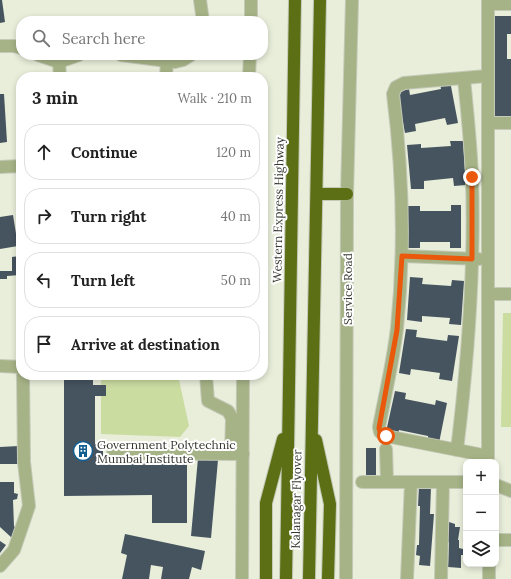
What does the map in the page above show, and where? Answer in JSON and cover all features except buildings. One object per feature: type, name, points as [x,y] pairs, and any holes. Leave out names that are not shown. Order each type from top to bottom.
[{"type":"highway","name":"Western Express Highway","points":[[288,420],[295,0]]},
{"type":"highway","points":[[320,0],[312,419],[330,504],[328,579]]},
{"type":"highway","points":[[317,194],[347,194]]},
{"type":"highway","name":"Kalanagar Flyover","points":[[309,579],[312,419]]},
{"type":"highway","name":"Kalanagar Flyover","points":[[286,579],[288,420]]},
{"type":"highway","points":[[266,579],[266,503],[288,420]]},
{"type":"street","points":[[200,0],[202,16]]},
{"type":"street","points":[[251,0],[251,16]]},
{"type":"street","name":"Service Road","points":[[346,579],[347,194],[352,0]]},
{"type":"street","points":[[487,76],[404,83],[396,87],[393,94],[400,151],[403,200],[402,256],[397,330],[379,428],[380,432],[386,436],[457,450],[488,459],[488,2],[511,4]]},
{"type":"street","points":[[0,46],[16,47]]},
{"type":"street","points":[[53,60],[59,62],[65,60]]},
{"type":"street","points":[[166,72],[167,60],[184,60]]},
{"type":"street","points":[[249,72],[250,60]]},
{"type":"street","points":[[59,62],[60,72]]},
{"type":"street","points":[[457,450],[466,380],[472,259],[472,177],[464,78]]},
{"type":"street","points":[[488,123],[511,123]]},
{"type":"street","points":[[0,167],[16,166]]},
{"type":"street","points":[[402,256],[488,259]]},
{"type":"street","points":[[489,294],[511,294]]},
{"type":"street","points":[[0,366],[16,367]]},
{"type":"street","points":[[0,566],[14,550],[29,506],[24,462],[23,380]]},
{"type":"street","points":[[206,380],[208,401],[228,411],[232,418],[237,454],[242,579]]},
{"type":"street","points":[[237,454],[243,380]]},
{"type":"street","points":[[386,449],[387,482]]},
{"type":"street","points":[[113,453],[237,454]]},
{"type":"street","points":[[362,482],[463,482]]},
{"type":"street","points":[[407,579],[411,482]]},
{"type":"street","points":[[441,579],[443,482]]},
{"type":"street","points":[[499,486],[511,491]]},
{"type":"street","points":[[499,540],[511,540]]},
{"type":"street","points":[[489,567],[489,579]]},
{"type":"green space","points":[[503,313],[511,313],[511,427],[501,427]]},
{"type":"green space","points":[[101,380],[179,380],[189,426],[180,437],[101,434]]},
{"type":"place","name":"Government Polytechnic Mumbai Institute","points":[[83,451]]},
{"type":"route","points":[[386,436],[380,432],[379,428],[397,330],[402,256],[472,259],[472,177]]}]
